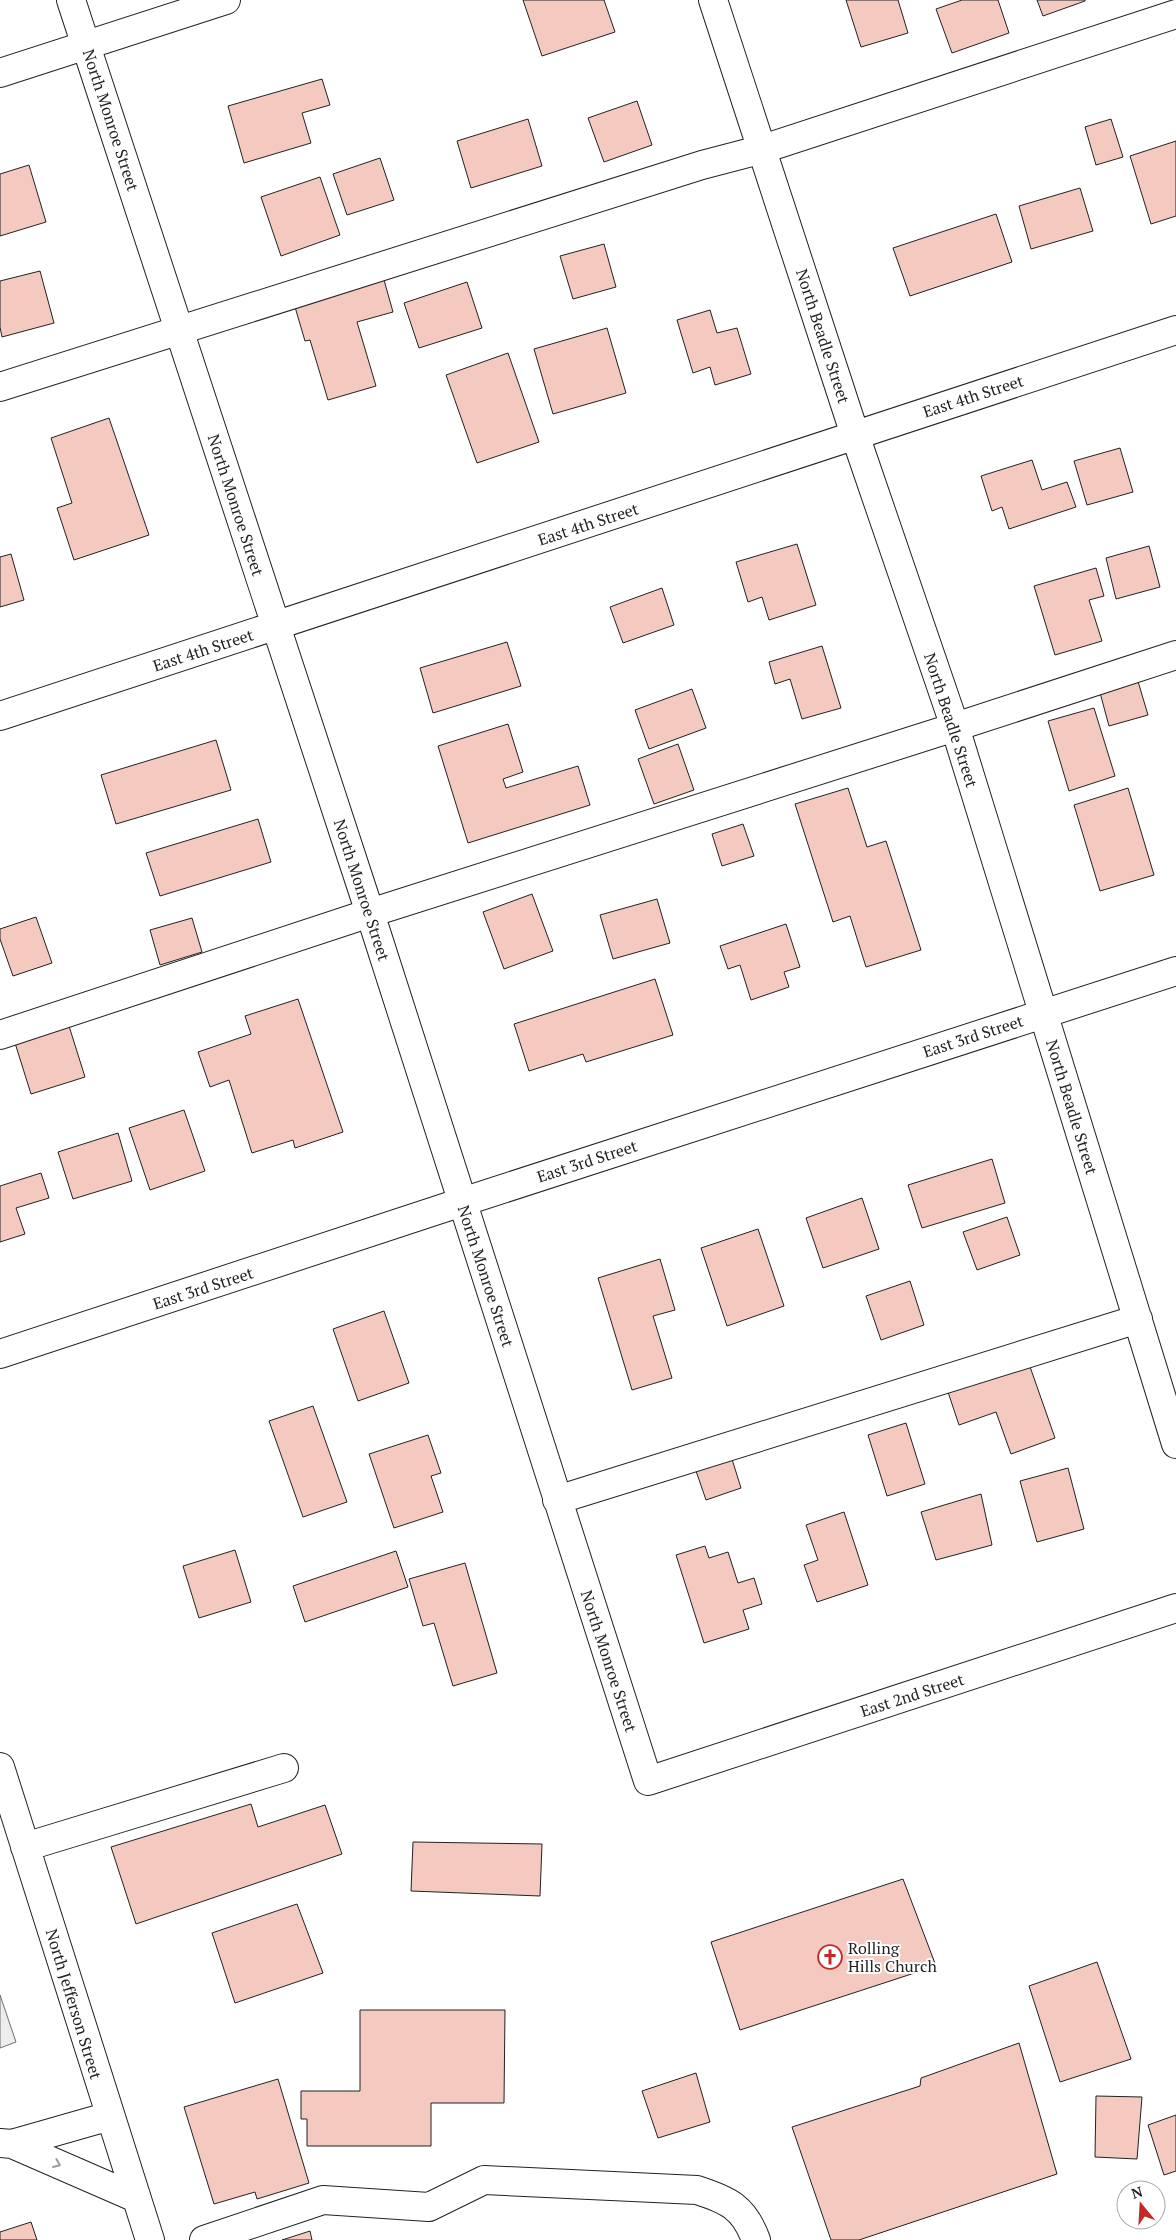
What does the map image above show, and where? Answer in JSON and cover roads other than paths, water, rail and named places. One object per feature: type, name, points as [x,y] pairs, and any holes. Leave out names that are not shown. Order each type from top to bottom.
[{"type":"street","name":"North Monroe Street","points":[[71,0],[370,913],[648,1782]]},
{"type":"street","points":[[0,73],[226,0]]},
{"type":"street","name":"North Beadle Street","points":[[713,0],[855,435],[955,727],[1176,1444]]},
{"type":"street","points":[[0,387],[702,165],[763,149],[1176,14]]},
{"type":"street","name":"East 4th Street","points":[[0,716],[276,627],[1176,330]]},
{"type":"street","points":[[0,1035],[370,913],[1176,655]]},
{"type":"street","name":"East 3rd Street","points":[[0,1354],[1176,971]]},
{"type":"street","points":[[557,1500],[1138,1319]]},
{"type":"street","name":"East 2nd Street","points":[[648,1782],[1176,1608]]},
{"type":"street","name":"North Jefferson Street","points":[[0,1767],[150,2240]]},
{"type":"street","points":[[25,1847],[284,1768]]},
{"type":"street","points":[[6,2144],[110,2116]]},
{"type":"street","points":[[6,2144],[136,2198]]},
{"type":"street","points":[[204,2240],[323,2200],[429,2207],[484,2180],[697,2190],[726,2200],[750,2222],[756,2240]]},
{"type":"place","name":"Rolling Hills Church","points":[[830,1957]]}]
